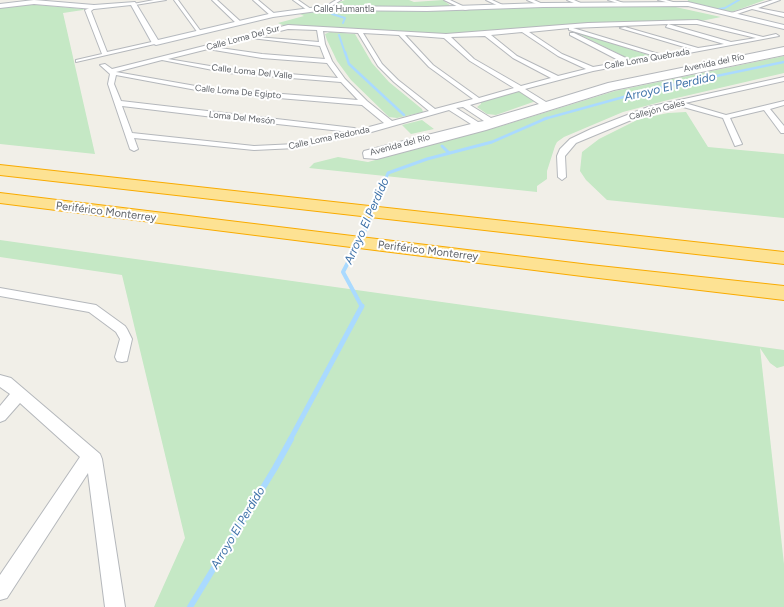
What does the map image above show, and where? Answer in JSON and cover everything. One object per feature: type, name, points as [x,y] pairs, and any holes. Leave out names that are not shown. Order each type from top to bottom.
[{"type":"highway","points":[[0,170],[784,258]]},
{"type":"highway","name":"Periférico Monterrey","points":[[0,198],[410,249],[784,293]]},
{"type":"street","points":[[0,6],[34,2],[94,7],[164,0]]},
{"type":"street","points":[[176,0],[200,32]]},
{"type":"street","points":[[214,0],[239,23]]},
{"type":"street","points":[[254,0],[273,15]]},
{"type":"street","points":[[295,0],[308,9]]},
{"type":"street","points":[[325,8],[338,0]]},
{"type":"street","points":[[446,0],[467,9]]},
{"type":"street","points":[[488,0],[504,7]]},
{"type":"street","points":[[529,0],[543,5]]},
{"type":"street","points":[[569,0],[583,5]]},
{"type":"street","points":[[610,0],[624,4]]},
{"type":"street","points":[[660,0],[784,30]]},
{"type":"street","points":[[672,0],[688,4]]},
{"type":"street","points":[[731,14],[778,0]]},
{"type":"street","points":[[770,2],[784,5]]},
{"type":"street","points":[[135,4],[156,43]]},
{"type":"street","name":"Calle Humantla","points":[[78,61],[273,15],[308,9],[325,8],[467,9],[543,5],[688,4],[784,27]]},
{"type":"street","points":[[94,7],[89,11],[105,55]]},
{"type":"street","points":[[753,8],[784,15]]},
{"type":"street","name":"Calle Loma Del Sur","points":[[112,72],[284,27],[446,36],[610,24],[666,24],[696,22],[763,38]]},
{"type":"street","points":[[610,24],[699,50]]},
{"type":"street","points":[[666,24],[671,27],[732,44]]},
{"type":"street","points":[[564,27],[662,56]]},
{"type":"street","points":[[564,27],[574,36],[665,75]]},
{"type":"street","points":[[320,30],[322,44],[329,61],[343,80],[364,103],[390,124]]},
{"type":"street","points":[[524,31],[560,54],[592,69]]},
{"type":"street","points":[[360,32],[380,65],[396,81],[434,112]]},
{"type":"street","points":[[401,34],[431,66],[478,100]]},
{"type":"street","points":[[486,34],[515,56],[556,78]]},
{"type":"street","points":[[446,36],[472,60],[545,104]]},
{"type":"street","name":"Calle Loma Quebrada","points":[[478,100],[592,69],[776,36]]},
{"type":"street","points":[[247,37],[322,44]]},
{"type":"street","points":[[205,48],[250,55],[329,61]]},
{"type":"street","name":"Avenida del Río","points":[[480,126],[377,156],[367,156],[368,153],[373,152],[480,126],[493,123],[613,88],[677,72],[784,49]]},
{"type":"street","name":"Avenida del Río","points":[[677,72],[784,53]]},
{"type":"street","name":"Calle Loma Del Valle","points":[[161,59],[228,71],[343,80]]},
{"type":"street","points":[[647,59],[677,72]]},
{"type":"street","points":[[103,65],[112,72],[111,84],[119,103],[134,149]]},
{"type":"street","name":"Calle Loma De Egipto","points":[[112,72],[207,90],[364,103]]},
{"type":"street","name":"Avenida del Río","points":[[493,123],[545,104],[608,85],[665,75]]},
{"type":"street","name":"Callejón Gales","points":[[562,177],[561,156],[573,141],[617,121],[651,109],[784,79]]},
{"type":"street","name":"Calle Loma Redonda","points":[[129,135],[272,149],[296,146],[365,131],[478,100]]},
{"type":"street","name":"Loma Del Mesón","points":[[119,103],[205,114],[365,131]]},
{"type":"street","points":[[677,104],[726,117],[784,103]]},
{"type":"street","points":[[464,104],[493,123]]},
{"type":"street","points":[[765,107],[784,131]]},
{"type":"street","points":[[450,108],[480,126]]},
{"type":"street","points":[[726,117],[738,144]]},
{"type":"street","points":[[0,292],[92,308],[121,329],[126,339],[122,357]]},
{"type":"street","points":[[0,381],[6,382],[94,460],[115,607]]},
{"type":"street","points":[[0,416],[19,394]]},
{"type":"street","points":[[0,591],[90,456]]},
{"type":"green space","points":[[345,0],[409,0],[414,2],[443,0],[451,6],[328,7]]},
{"type":"green space","points":[[688,0],[765,0],[729,13],[687,3]]},
{"type":"green space","points":[[28,4],[84,9],[63,13],[95,154],[0,144],[0,8]]},
{"type":"green space","points":[[671,6],[721,17],[701,21],[442,34],[285,26],[278,23],[304,16],[300,14],[304,13],[340,10],[444,11],[533,7]]},
{"type":"green space","points":[[330,32],[355,34],[372,63],[389,82],[422,109],[423,112],[397,118],[389,117],[351,80],[337,61],[325,34]]},
{"type":"green space","points":[[577,33],[581,33],[651,56],[629,59]]},
{"type":"green space","points":[[784,56],[784,73],[623,112],[564,137],[557,142],[555,146],[547,171],[547,179],[537,186],[537,192],[309,168],[314,163],[338,157],[368,162],[498,127],[615,91]]},
{"type":"green space","points":[[513,92],[520,92],[536,101],[496,115],[487,114],[477,107],[481,104],[481,100]]},
{"type":"green space","points":[[686,112],[708,147],[784,154],[784,218],[607,200],[586,180],[580,171],[582,152],[599,139],[639,119],[668,113]]},
{"type":"green space","points":[[422,120],[434,129],[411,134],[402,125]]},
{"type":"green space","points":[[0,240],[784,350],[784,366],[777,368],[770,363],[760,348],[784,564],[784,607],[154,607],[185,538],[122,275],[0,257]]},
{"type":"waterway","points":[[719,9],[725,8],[739,0]]},
{"type":"waterway","points":[[332,14],[345,18],[343,23]]},
{"type":"waterway","points":[[339,35],[345,53]]},
{"type":"waterway","points":[[345,52],[349,64],[404,115]]},
{"type":"waterway","name":"Arroyo El Perdido","points":[[546,118],[649,90],[784,62]]},
{"type":"waterway","name":"Arroyo El Perdido","points":[[376,202],[388,173],[427,159],[492,142],[546,118]]},
{"type":"waterway","points":[[442,146],[449,153]]},
{"type":"waterway","name":"Arroyo El Perdido","points":[[362,307],[343,272],[367,226],[377,201]]},
{"type":"waterway","name":"Arroyo El Perdido","points":[[290,440],[362,307]]},
{"type":"waterway","name":"Arroyo El Perdido","points":[[190,607],[275,468],[291,439]]}]
